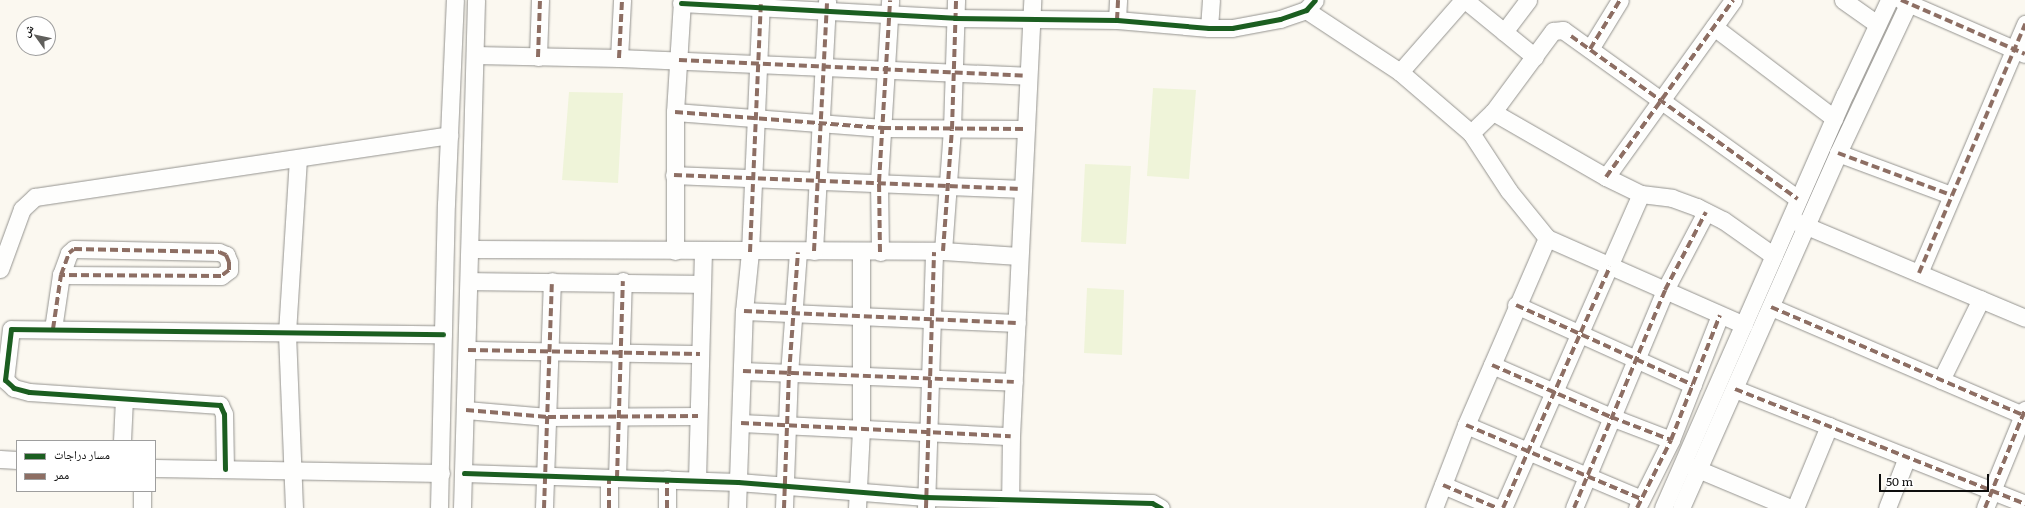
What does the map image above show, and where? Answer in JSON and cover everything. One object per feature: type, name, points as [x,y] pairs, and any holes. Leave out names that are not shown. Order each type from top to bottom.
[{"type":"street","points":[[439,508],[449,135],[455,0]]},
{"type":"street","points":[[462,508],[471,249],[476,0]]},
{"type":"street","points":[[538,57],[540,0]]},
{"type":"street","points":[[619,58],[622,0]]},
{"type":"street","points":[[926,502],[934,318],[939,251],[949,186],[956,0]]},
{"type":"street","points":[[1010,504],[1011,436],[1027,76],[1032,21],[1032,0]]},
{"type":"street","points":[[1117,20],[1118,0]]},
{"type":"street","points":[[1209,28],[1211,0]]},
{"type":"street","points":[[1400,72],[1464,0],[1535,57]]},
{"type":"street","points":[[1504,32],[1528,0]]},
{"type":"street","points":[[1590,48],[1620,0]]},
{"type":"street","points":[[1606,177],[1733,0]]},
{"type":"street","points":[[1843,0],[1878,24]]},
{"type":"street","points":[[1663,508],[1690,466],[1735,389],[1771,306],[1798,223],[1798,199],[1834,118],[1890,0]]},
{"type":"street","points":[[675,250],[674,112],[682,1],[890,7],[955,18],[1032,21],[1117,20],[1209,28],[1232,28],[1280,19],[1311,5],[1400,72],[1471,133],[1509,191],[1547,238],[1744,325]]},
{"type":"street","points":[[1681,508],[1690,466],[1744,325],[1774,256],[1798,223],[1838,153],[1906,1],[2019,52]]},
{"type":"street","points":[[737,508],[744,311],[750,252],[754,118],[761,3]]},
{"type":"street","points":[[784,508],[789,374],[794,313],[818,181],[827,5]]},
{"type":"street","points":[[880,252],[879,182],[890,7]]},
{"type":"street","points":[[1919,273],[1951,195],[2019,52],[2025,24]]},
{"type":"street","points":[[1714,27],[1834,118]]},
{"type":"street","points":[[1471,133],[1493,112],[1553,31],[1558,29],[1590,48],[1798,199]]},
{"type":"street","points":[[476,55],[678,60],[824,68],[1027,76]]},
{"type":"street","points":[[674,112],[883,128],[1025,129]]},
{"type":"street","points":[[1493,112],[1606,177],[1641,194],[1672,198],[1706,212],[1774,256]]},
{"type":"street","points":[[0,269],[22,210],[35,197],[298,159],[449,135]]},
{"type":"street","points":[[1838,153],[1951,195]]},
{"type":"street","points":[[294,508],[295,471],[287,333],[298,159]]},
{"type":"street","points":[[674,175],[879,182],[1022,189]]},
{"type":"street","points":[[1503,508],[1641,194]]},
{"type":"street","points":[[1574,508],[1635,357],[1665,290],[1706,212]]},
{"type":"street","points":[[1798,223],[2025,318]]},
{"type":"street","points":[[1434,508],[1466,425],[1516,305],[1547,238]]},
{"type":"street","points":[[53,329],[61,275],[69,253],[83,248],[219,252],[226,254],[229,262],[229,270],[221,276],[61,275]]},
{"type":"street","points":[[471,249],[675,250],[703,252],[939,251],[1020,256]]},
{"type":"street","points":[[697,480],[703,252]]},
{"type":"street","points":[[858,500],[862,377],[862,252]]},
{"type":"street","points":[[470,281],[701,284]]},
{"type":"street","points":[[544,508],[551,351],[552,281]]},
{"type":"street","points":[[609,508],[613,478],[621,353],[623,282]]},
{"type":"street","points":[[1941,380],[1981,299]]},
{"type":"street","points":[[1516,305],[1635,357],[1694,385]]},
{"type":"street","points":[[1771,306],[1941,380],[2024,414],[1986,508]]},
{"type":"street","points":[[744,311],[934,318],[1017,323]]},
{"type":"street","points":[[1466,425],[1588,475],[1639,503],[1671,440],[1694,385],[1720,315]]},
{"type":"street","points":[[225,469],[224,414],[220,405],[29,392],[14,388],[5,380],[6,324],[53,329],[443,334]]},
{"type":"street","points":[[468,350],[700,354]]},
{"type":"street","points":[[1492,365],[1611,418],[1671,440]]},
{"type":"street","points":[[743,371],[1014,382]]},
{"type":"street","points":[[1735,389],[2025,504]]},
{"type":"street","points":[[122,440],[124,399]]},
{"type":"street","points":[[466,410],[548,417],[698,416]]},
{"type":"street","points":[[741,423],[787,424],[1011,436]]},
{"type":"street","points":[[1795,508],[1829,426]]},
{"type":"street","points":[[1887,508],[1907,457]]},
{"type":"street","points":[[0,458],[16,460]]},
{"type":"street","points":[[1690,466],[1791,508]]},
{"type":"street","points":[[156,468],[441,474]]},
{"type":"street","points":[[464,473],[738,482],[785,486],[858,500],[1098,506],[1152,503],[1161,508]]},
{"type":"street","points":[[667,479],[667,508]]},
{"type":"street","points":[[1443,485],[1498,508]]},
{"type":"street","points":[[142,492],[142,508]]},
{"type":"green space","points":[[1153,88],[1196,90],[1189,179],[1147,176]]},
{"type":"green space","points":[[569,92],[623,93],[618,183],[562,180]]},
{"type":"green space","points":[[1085,164],[1131,166],[1126,244],[1081,242]]},
{"type":"green space","points":[[1087,288],[1124,290],[1122,355],[1084,353]]},
{"type":"marked path","points":[[538,57],[540,0]]},
{"type":"marked path","points":[[619,58],[622,0]]},
{"type":"marked path","points":[[750,252],[761,0]]},
{"type":"marked path","points":[[814,251],[827,0]]},
{"type":"marked path","points":[[880,252],[879,182],[890,0]]},
{"type":"marked path","points":[[943,251],[952,129],[956,0]]},
{"type":"marked path","points":[[1117,20],[1118,0]]},
{"type":"marked path","points":[[1590,49],[1620,0]]},
{"type":"marked path","points":[[1606,177],[1733,0]]},
{"type":"marked path","points":[[1901,0],[2025,54]]},
{"type":"marked path","points":[[1919,273],[2025,24]]},
{"type":"marked path","points":[[1571,36],[1798,199]]},
{"type":"marked path","points":[[679,60],[1027,76]]},
{"type":"marked path","points":[[675,112],[883,128],[1025,129]]},
{"type":"marked path","points":[[1838,153],[1951,195]]},
{"type":"marked path","points":[[674,175],[1022,189]]},
{"type":"marked path","points":[[1574,508],[1665,290],[1706,212]]},
{"type":"marked path","points":[[53,329],[61,275],[69,253],[74,249],[219,252],[226,255],[229,262],[229,270],[221,276],[61,275]]},
{"type":"marked path","points":[[784,508],[789,374],[798,252]]},
{"type":"marked path","points":[[926,508],[934,252]]},
{"type":"marked path","points":[[1503,508],[1610,267]]},
{"type":"marked path","points":[[544,508],[552,281]]},
{"type":"marked path","points":[[617,478],[623,281]]},
{"type":"marked path","points":[[1516,305],[1693,385]]},
{"type":"marked path","points":[[1771,307],[2025,416]]},
{"type":"marked path","points":[[744,311],[1017,323]]},
{"type":"marked path","points":[[1637,508],[1671,440],[1720,315]]},
{"type":"marked path","points":[[468,350],[700,354]]},
{"type":"marked path","points":[[1492,365],[1611,417],[1671,440]]},
{"type":"marked path","points":[[743,371],[1014,382]]},
{"type":"marked path","points":[[1735,389],[2025,504]]},
{"type":"marked path","points":[[466,410],[548,417],[698,416]]},
{"type":"marked path","points":[[1985,508],[2025,410]]},
{"type":"marked path","points":[[741,423],[1011,436]]},
{"type":"marked path","points":[[1466,425],[1641,499]]},
{"type":"marked path","points":[[609,478],[609,508]]},
{"type":"marked path","points":[[667,479],[667,508]]},
{"type":"marked path","points":[[1443,485],[1497,508]]},
{"type":"cycle path","points":[[681,3],[955,18],[1117,20],[1209,28],[1232,28],[1280,19],[1306,10],[1315,0]]},
{"type":"cycle path","points":[[225,469],[224,414],[220,405],[29,392],[14,388],[5,380],[11,329],[443,334]]},
{"type":"cycle path","points":[[464,473],[738,482],[925,497],[1152,503],[1161,508]]}]
